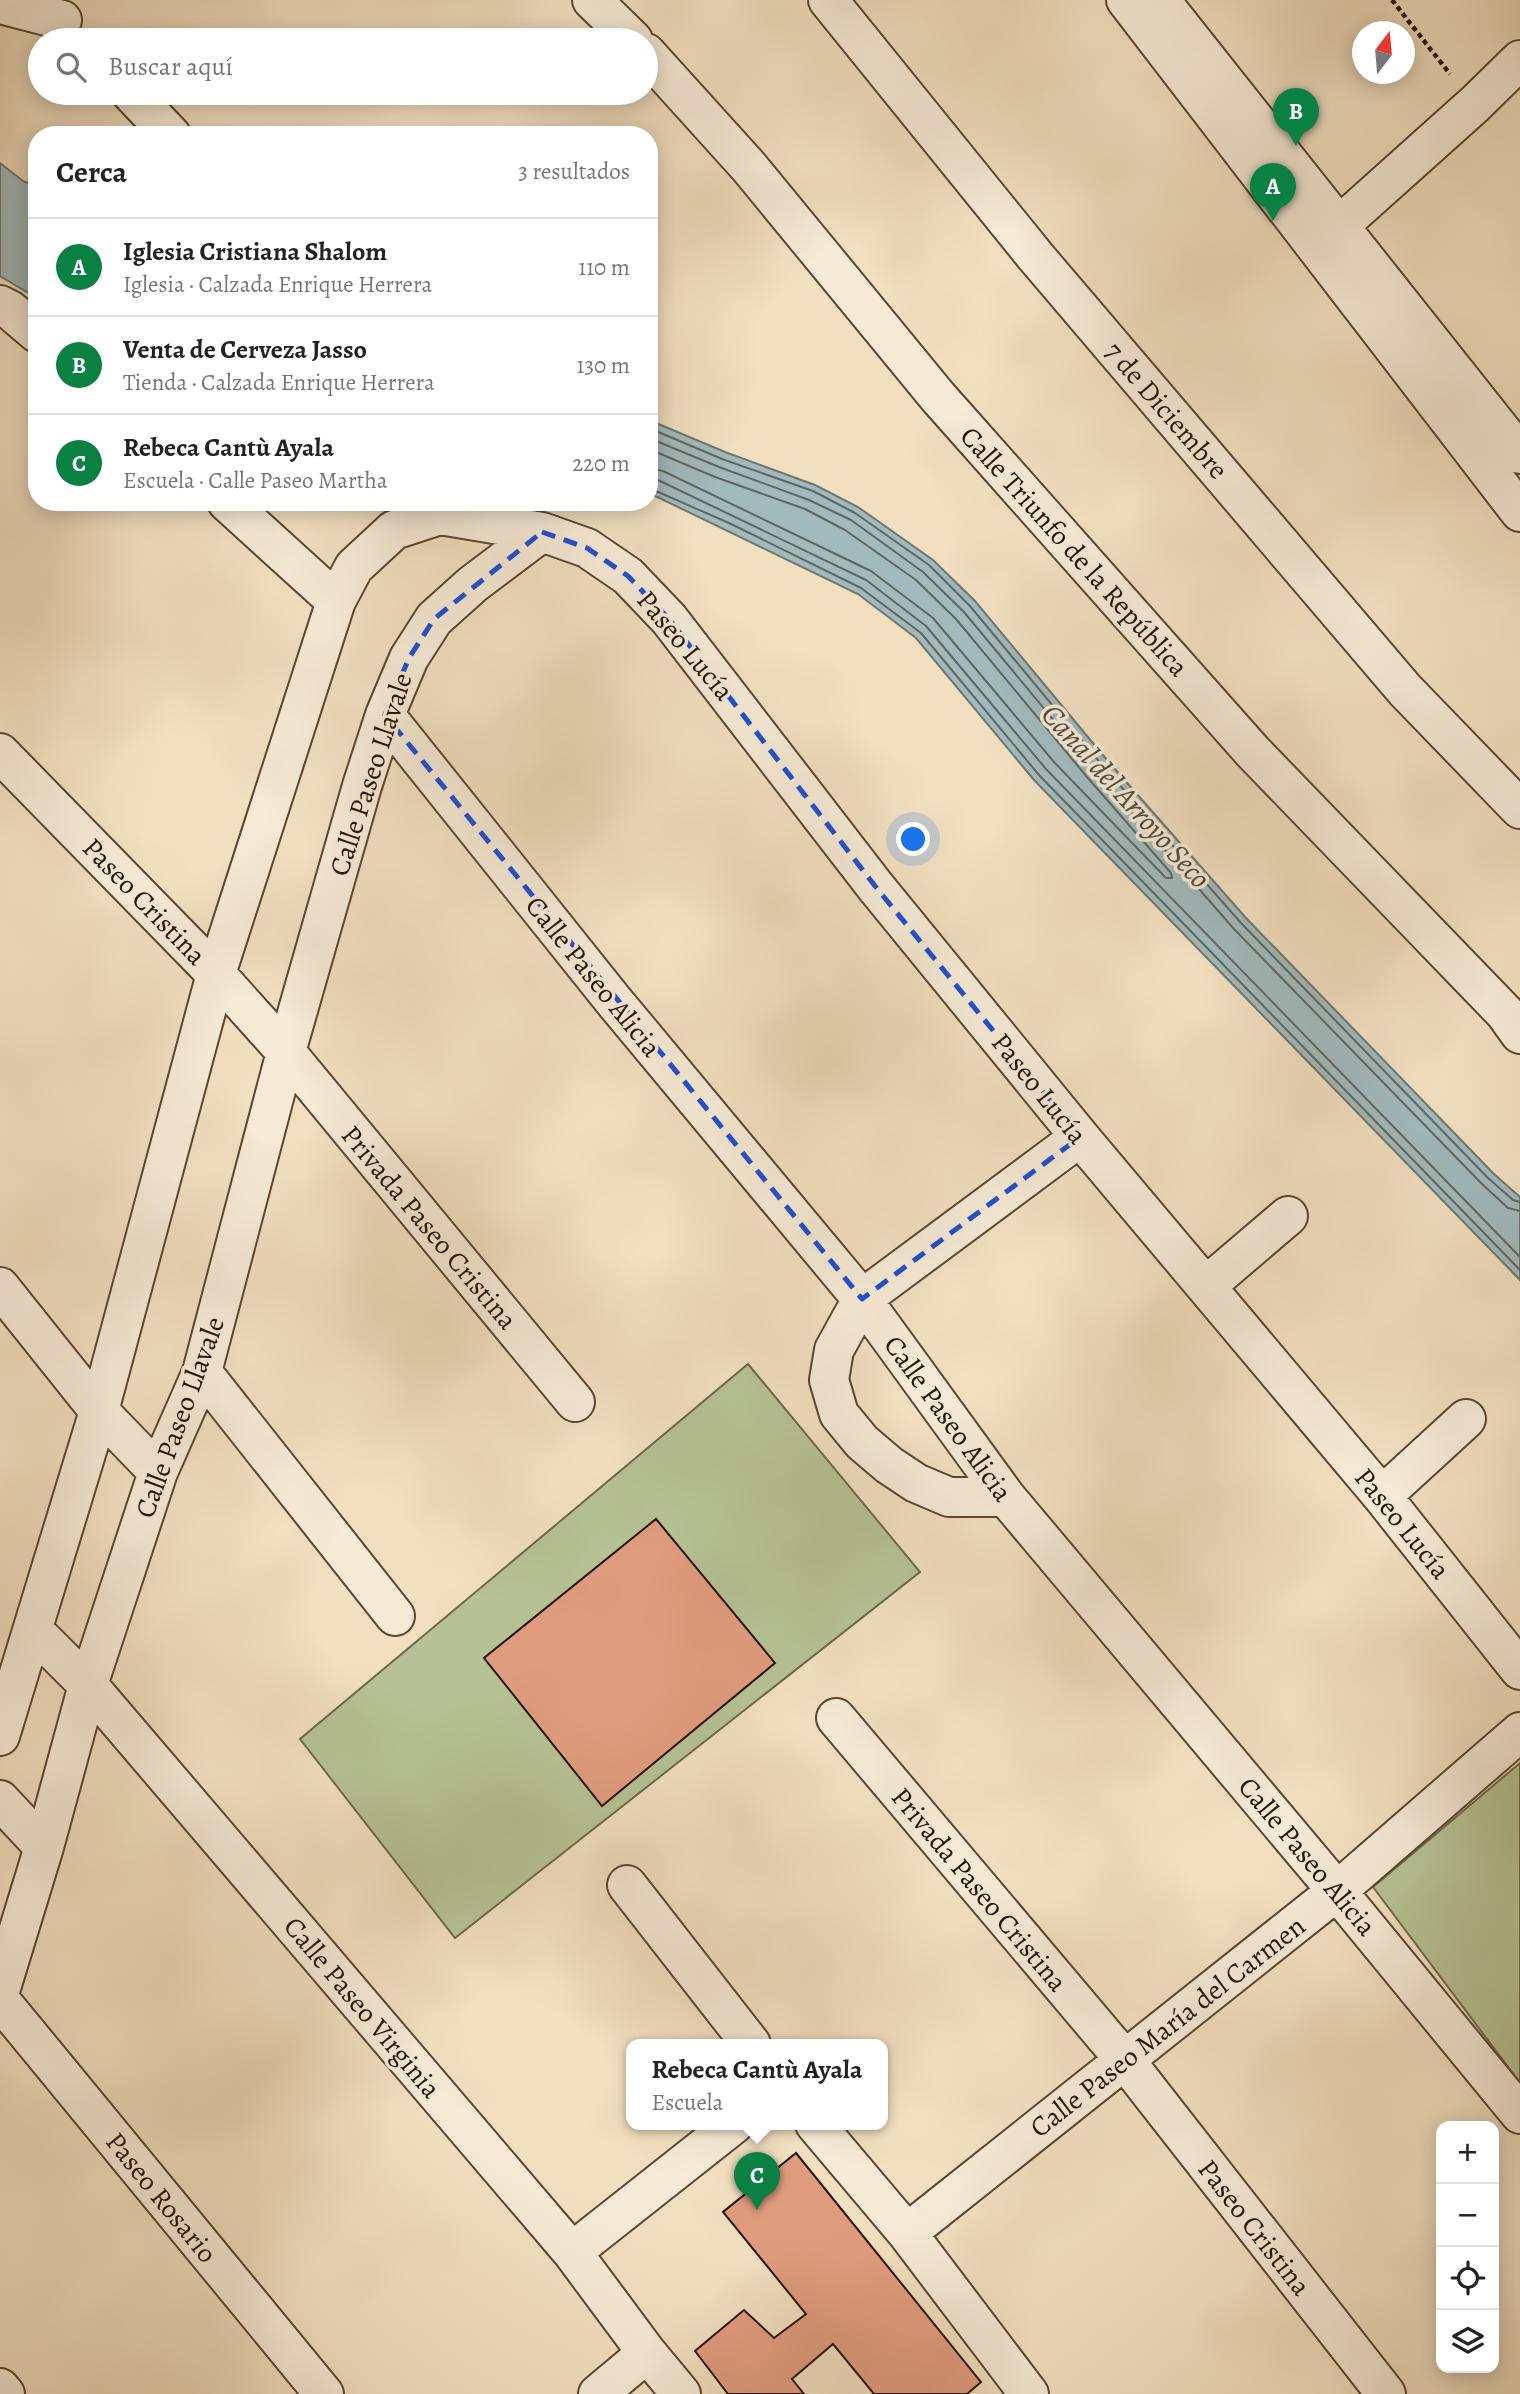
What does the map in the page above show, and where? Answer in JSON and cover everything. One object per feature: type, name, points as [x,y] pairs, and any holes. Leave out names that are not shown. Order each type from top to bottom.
[{"type":"street","points":[[592,0],[621,28]]},
{"type":"street","name":"7 de Diciembre","points":[[828,0],[1036,257],[1388,669],[1520,809]]},
{"type":"street","points":[[1126,0],[1327,237],[1520,454]]},
{"type":"street","points":[[1160,0],[1520,512]]},
{"type":"street","points":[[0,4],[62,20]]},
{"type":"street","points":[[1327,237],[1520,60]]},
{"type":"street","name":"Calle Triunfo de la República","points":[[658,66],[749,167],[938,397],[1253,752],[1515,1015]]},
{"type":"street","points":[[142,105],[162,126]]},
{"type":"street","points":[[0,305],[28,325]]},
{"type":"street","points":[[237,511],[336,601]]},
{"type":"street","points":[[0,1736],[99,1411],[216,974],[336,601],[354,567],[394,530],[440,515],[542,532]]},
{"type":"street","name":"Calle Paseo Llavale","points":[[0,1991],[44,1847],[88,1685],[158,1472],[202,1372],[286,1052],[385,715],[409,658],[435,619],[473,584],[542,532]]},
{"type":"street","name":"Paseo Lucía","points":[[542,532],[587,548],[628,576],[669,618],[874,886],[1080,1137],[1382,1496],[1520,1670]]},
{"type":"street","name":"Calle Paseo Alicia","points":[[385,715],[613,1000],[862,1299],[1006,1497],[1338,1891],[1520,2114]]},
{"type":"street","name":"Paseo Cristina","points":[[0,753],[216,974],[286,1052]]},
{"type":"street","name":"Privada Paseo Cristina","points":[[286,1052],[575,1402]]},
{"type":"street","points":[[1006,1497],[949,1497],[916,1483],[862,1442],[839,1414],[829,1380],[834,1350],[862,1299],[1080,1137]]},
{"type":"street","points":[[1206,1286],[1288,1216]]},
{"type":"street","points":[[0,1287],[99,1411],[158,1472]]},
{"type":"street","points":[[202,1372],[395,1616]]},
{"type":"street","points":[[1382,1496],[1466,1419]]},
{"type":"street","name":"Calle Paseo Virginia","points":[[34,1631],[88,1685],[572,2252],[681,2394]]},
{"type":"street","name":"Privada Paseo Cristina","points":[[836,1718],[1124,2059]]},
{"type":"street","name":"Calle Paseo María del Carmen","points":[[907,2233],[1338,1891],[1520,1732]]},
{"type":"street","points":[[0,1800],[44,1847]]},
{"type":"street","points":[[627,1885],[747,2039]]},
{"type":"street","name":"Paseo Rosario","points":[[0,2000],[324,2394]]},
{"type":"street","name":"Paseo Cristina","points":[[1124,2059],[1386,2394]]},
{"type":"street","points":[[572,2252],[726,2130]]},
{"type":"street","points":[[821,2130],[907,2233],[1029,2394]]},
{"type":"street","points":[[598,2394],[647,2353]]},
{"type":"street","points":[[0,2388],[5,2394]]},
{"type":"path","points":[[1392,0],[1475,104]]},
{"type":"highlighted area","points":[[542,532],[587,548],[628,576],[669,619],[875,886],[1080,1137],[862,1299],[385,715],[409,658],[434,619]]},
{"type":"green space","points":[[748,1364],[920,1572],[455,1938],[300,1739]]},
{"type":"green space","points":[[1520,1763],[1520,2083],[1373,1887]]},
{"type":"water","points":[[0,163],[28,183],[28,293],[0,276]]},
{"type":"water","name":"Canal del Arroyo Seco","points":[[658,424],[815,485],[858,507],[933,560],[975,601],[1107,760],[1246,918],[1493,1173],[1520,1197],[1520,1280],[1034,780],[916,638],[858,594],[658,497]]},
{"type":"building","points":[[656,1519],[775,1663],[602,1806],[484,1658]]},
{"type":"building","points":[[796,2153],[981,2382],[967,2394],[874,2394],[833,2344],[792,2379],[804,2394],[728,2394],[695,2351],[744,2310],[774,2338],[806,2314],[723,2212]]},
{"type":"place","name":"Venta de Cerveza Jasso","points":[[1296,146]]},
{"type":"place","name":"Iglesia Cristiana Shalom","points":[[1273,221]]},
{"type":"place","name":"Rebeca Cantù Ayala","points":[[757,2210]]}]
